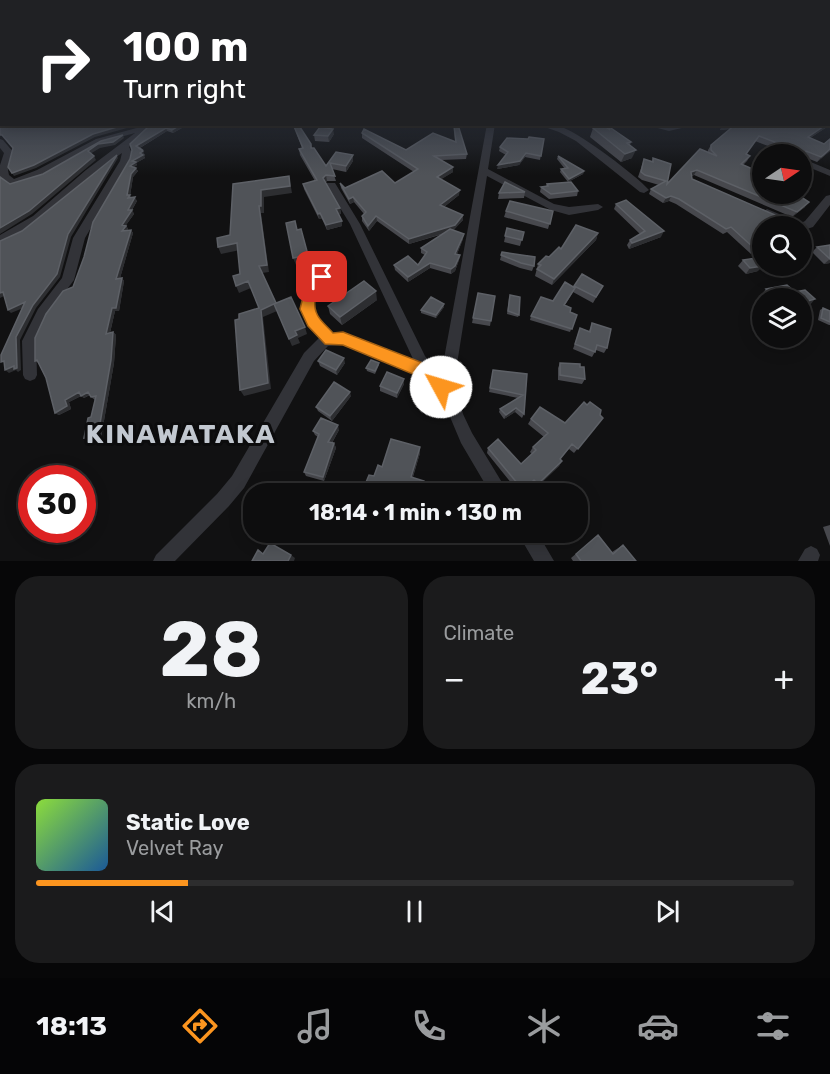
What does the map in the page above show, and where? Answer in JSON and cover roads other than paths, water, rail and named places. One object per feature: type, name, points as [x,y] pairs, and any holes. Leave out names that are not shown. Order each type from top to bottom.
[{"type":"street","points":[[451,401],[450,364],[491,126]]},
{"type":"street","points":[[547,126],[562,130],[579,139],[644,190]]},
{"type":"street","points":[[658,126],[669,128],[682,126]]},
{"type":"street","points":[[0,142],[9,153],[3,170],[4,176],[12,182],[34,175],[96,142],[147,127]]},
{"type":"street","points":[[0,239],[36,222],[89,172],[125,148],[147,127]]},
{"type":"street","points":[[30,375],[29,340],[42,313],[68,280],[79,238],[125,161],[127,153],[125,148]]},
{"type":"street","points":[[812,166],[830,173]]},
{"type":"street","points":[[483,170],[551,207],[569,211],[598,207]]},
{"type":"street","points":[[331,185],[355,224],[410,342],[430,374],[451,401],[466,436],[494,483]]},
{"type":"street","points":[[812,220],[830,198]]},
{"type":"street","points":[[760,210],[774,216]]},
{"type":"street","points":[[316,292],[309,297],[307,309],[313,322],[330,339]]},
{"type":"street","points":[[162,561],[238,482],[309,357],[318,346],[330,339],[343,339],[430,374]]},
{"type":"street","points":[[533,543],[545,561]]},
{"type":"district","name":"KINAWATAKA","points":[[181,434]]}]
